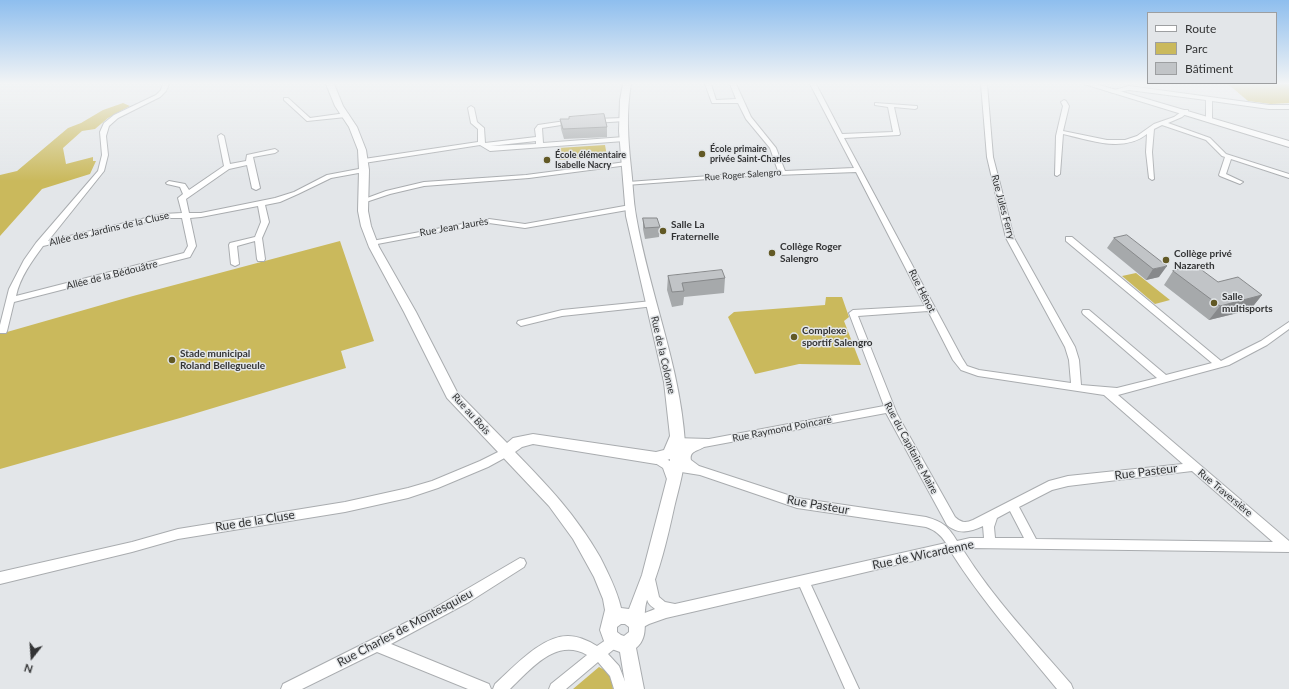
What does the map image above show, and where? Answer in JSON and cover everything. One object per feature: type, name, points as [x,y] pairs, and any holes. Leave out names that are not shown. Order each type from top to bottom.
[{"type":"main road","name":"Rue au Bois","points":[[347,116],[356,134],[364,165],[363,201],[365,219],[372,243],[410,312],[452,395],[554,502],[582,540],[600,574],[612,603],[611,622]]},
{"type":"main road","name":"Rue de la Colonne","points":[[623,116],[626,164],[633,229],[670,382],[676,440],[674,474],[650,575],[638,603],[636,624]]},
{"type":"main road","points":[[1200,116],[1289,143]]},
{"type":"main road","points":[[506,452],[521,441],[533,439],[656,458],[669,454],[676,440]]},
{"type":"main road","points":[[620,642],[635,636],[636,624],[624,616],[616,618],[611,622],[608,631],[620,642],[635,689]]},
{"type":"street","points":[[4,331],[10,300],[18,277],[39,245],[101,171],[105,160],[102,134],[106,125],[118,116]]},
{"type":"street","points":[[305,116],[309,120],[337,116]]},
{"type":"street","points":[[473,116],[474,123],[481,128],[482,144]]},
{"type":"street","points":[[747,116],[773,148],[782,172]]},
{"type":"street","name":"Rue Hénot","points":[[830,116],[958,360],[968,369],[997,376],[1076,388],[1108,392],[1122,391],[1235,359],[1259,346],[1289,325]]},
{"type":"street","points":[[841,136],[897,134],[893,116]]},
{"type":"street","name":"Rue Jules Ferry","points":[[987,116],[990,157],[1010,238],[1070,347],[1074,360],[1076,388]]},
{"type":"street","points":[[1057,174],[1060,132],[1064,116]]},
{"type":"street","points":[[1060,132],[1107,141],[1122,142],[1135,139],[1151,128],[1180,116]]},
{"type":"street","points":[[588,121],[623,120]]},
{"type":"street","points":[[540,143],[538,128],[541,125],[581,122]]},
{"type":"street","points":[[1162,123],[1208,139],[1220,152],[1228,157],[1289,176]]},
{"type":"street","points":[[1151,128],[1149,152],[1152,178]]},
{"type":"street","points":[[221,136],[227,167]]},
{"type":"street","points":[[364,165],[482,144],[494,150],[540,143],[624,139]]},
{"type":"street","points":[[256,188],[249,156],[275,151]]},
{"type":"street","points":[[1228,157],[1222,175],[1240,182]]},
{"type":"street","points":[[186,215],[182,198],[227,167],[250,162]]},
{"type":"street","points":[[363,201],[394,190],[424,184],[526,176],[626,164]]},
{"type":"street","name":"Allée des Jardins de la Cluse","points":[[39,245],[163,216],[205,214],[261,203],[292,195],[329,176],[364,165]]},
{"type":"street","name":"Rue Roger Salengro","points":[[628,184],[782,172],[859,170]]},
{"type":"street","points":[[169,183],[184,185],[187,195]]},
{"type":"street","points":[[261,203],[265,222],[258,238],[261,259]]},
{"type":"street","name":"Rue Jean Jaurès","points":[[372,243],[488,221],[525,226],[630,207]]},
{"type":"street","name":"Allée de la Bédouâtre","points":[[10,300],[184,256],[192,248],[190,228],[186,215]]},
{"type":"street","points":[[235,264],[232,245],[258,238]]},
{"type":"street","points":[[1069,239],[1219,364]]},
{"type":"street","points":[[521,323],[562,313],[652,304]]},
{"type":"street","name":"Rue du Capitaine Maire","points":[[931,308],[853,312],[889,409],[953,523],[960,527],[969,527],[992,515]]},
{"type":"street","points":[[1086,312],[1164,380]]},
{"type":"street","name":"Rue Traversière","points":[[1108,392],[1193,467],[1289,547]]},
{"type":"street","name":"Rue Raymond Poincaré","points":[[676,440],[709,443],[889,409]]},
{"type":"street","points":[[696,470],[686,462],[686,453],[692,448],[709,443]]},
{"type":"street","name":"Rue de la Cluse","points":[[0,578],[132,547],[178,534],[345,507],[408,493],[434,485],[484,464],[506,452]]},
{"type":"street","points":[[656,458],[668,465],[674,474]]},
{"type":"street","name":"Rue Pasteur","points":[[992,515],[1049,486],[1062,482],[1193,467]]},
{"type":"street","name":"Rue Pasteur","points":[[674,474],[696,470],[796,503],[931,523],[940,528],[954,546],[967,567],[1005,616],[1066,689]]},
{"type":"street","points":[[1012,505],[1033,544]]},
{"type":"street","points":[[990,543],[988,527],[992,515]]},
{"type":"street","name":"Rue de Wicardenne","points":[[636,624],[653,616],[679,608],[970,543],[1289,547]]},
{"type":"street","name":"Rue Charles de Montesquieu","points":[[288,689],[377,645],[467,595],[520,563]]},
{"type":"street","points":[[650,575],[653,600],[662,606],[679,608]]},
{"type":"street","points":[[803,581],[852,689]]},
{"type":"street","points":[[500,689],[544,651],[555,644],[573,642],[585,646],[611,664],[615,669],[621,689]]},
{"type":"street","points":[[556,689],[598,654],[620,642]]},
{"type":"street","points":[[377,645],[484,689]]},
{"type":"green space","points":[[93,116],[111,116],[95,129],[82,131],[63,148],[66,164],[93,157],[93,161],[96,161],[90,174],[42,189],[0,236],[0,175],[17,171],[68,128]]},
{"type":"green space","points":[[605,145],[607,156],[559,160],[558,148]]},
{"type":"green space","name":"Stade municipal Roland Bellegueule","points":[[340,241],[374,341],[341,351],[346,368],[180,418],[0,469],[0,334],[133,296]]},
{"type":"green space","points":[[1136,273],[1170,300],[1155,304],[1122,276]]},
{"type":"green space","name":"Complexe sportif Salengro","points":[[826,297],[842,297],[849,317],[844,321],[861,365],[799,364],[755,374],[728,317],[734,312],[825,305]]},
{"type":"green space","points":[[599,667],[610,673],[613,689],[573,689]]},
{"type":"building","points":[[604,116],[607,127],[563,129],[560,119],[569,119],[569,117]]},
{"type":"building","points":[[643,218],[657,218],[660,227],[645,228]]},
{"type":"building","points":[[1127,235],[1167,266],[1153,269],[1114,238]]},
{"type":"building","points":[[1195,265],[1218,282],[1238,277],[1262,295],[1220,306],[1173,271]]},
{"type":"building","points":[[722,270],[725,278],[682,283],[684,291],[672,292],[668,276]]},
{"type":"place","name":"École primaire privée Saint-Charles","points":[[702,154]]},
{"type":"place","name":"École élémentaire Isabelle Nacry","points":[[547,160]]},
{"type":"place","name":"Salle La Fraternelle","points":[[663,231]]},
{"type":"place","name":"Collège Roger Salengro","points":[[772,253]]},
{"type":"place","name":"Collège privé Nazareth","points":[[1166,260]]},
{"type":"place","name":"Salle multisports","points":[[1214,303]]},
{"type":"place","name":"Complexe sportif Salengro","points":[[794,337]]},
{"type":"place","name":"Stade municipal Roland Bellegueule","points":[[172,360]]}]
